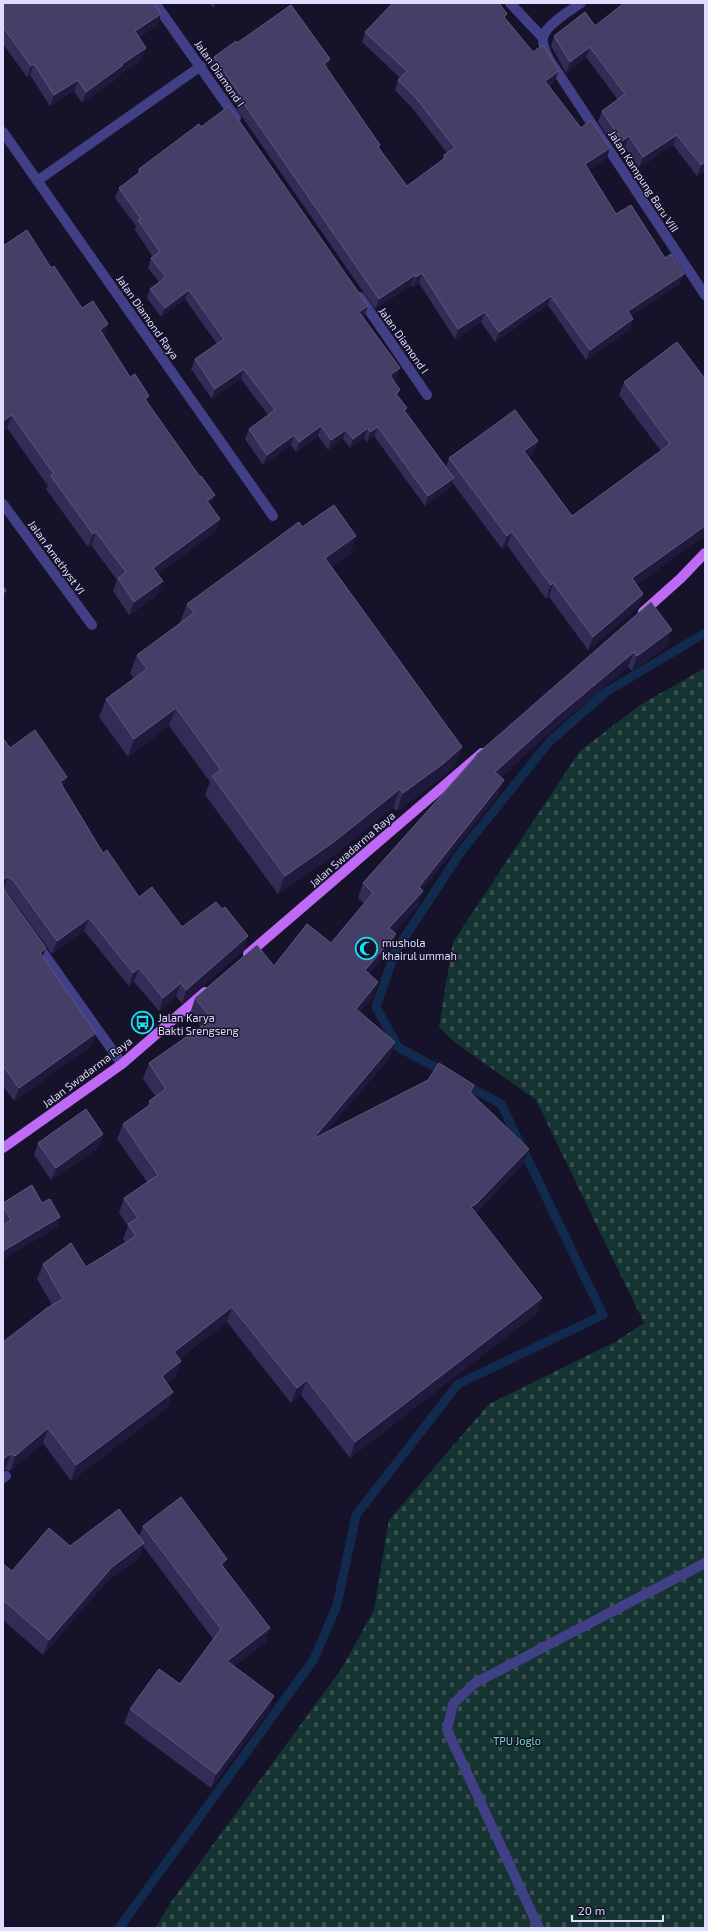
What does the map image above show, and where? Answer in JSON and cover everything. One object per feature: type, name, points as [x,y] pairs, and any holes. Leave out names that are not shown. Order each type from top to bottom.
[{"type":"main road","points":[[634,620],[681,578],[705,553]]},
{"type":"main road","name":"Jalan Swadarma Raya","points":[[238,963],[491,744]]},
{"type":"main road","name":"Jalan Swadarma Raya","points":[[3,1148],[122,1064],[214,984]]},
{"type":"street","name":"Jalan Diamond I","points":[[155,3],[201,66],[241,125]]},
{"type":"street","points":[[510,3],[543,38],[546,32],[556,21],[581,3]]},
{"type":"street","name":"Jalan Kampung Baru VIII","points":[[543,38],[543,44],[549,59],[705,295]]},
{"type":"street","points":[[37,181],[201,66]]},
{"type":"street","name":"Jalan Diamond Raya","points":[[3,132],[273,516]]},
{"type":"street","name":"Jalan Diamond I","points":[[354,290],[427,395]]},
{"type":"street","name":"Jalan Amethyst VI","points":[[3,504],[92,625]]},
{"type":"street","points":[[30,935],[122,1064]]},
{"type":"street","points":[[539,1928],[447,1730],[453,1704],[475,1683],[705,1563]]},
{"type":"green space","name":"TPU Joglo","points":[[705,668],[705,1928],[155,1928],[171,1902],[342,1668],[374,1610],[389,1520],[489,1404],[615,1342],[644,1323],[536,1100],[453,1041],[439,1027],[453,942],[580,751],[640,705]]},
{"type":"building","points":[[3,3],[154,3],[161,14],[135,31],[146,48],[122,64],[123,65],[86,92],[78,80],[54,95],[34,64],[31,66],[3,27]]},
{"type":"building","points":[[393,3],[499,3],[507,14],[504,17],[533,52],[543,45],[559,71],[545,81],[581,128],[591,120],[610,148],[585,164],[616,214],[631,205],[665,258],[671,254],[684,274],[628,311],[633,319],[590,350],[551,296],[499,332],[485,312],[458,329],[422,273],[416,277],[415,275],[379,299],[240,98],[242,97],[214,57],[236,41],[237,43],[291,5],[330,59],[324,64],[380,145],[378,147],[407,186],[445,158],[444,155],[455,148],[417,99],[398,80],[407,71],[365,32]]},
{"type":"building","points":[[624,3],[705,3],[705,162],[701,165],[677,135],[643,157],[629,136],[622,141],[602,111],[625,94],[590,47],[570,62],[554,36],[585,12],[595,26]]},
{"type":"building","points":[[229,106],[368,306],[359,312],[400,368],[390,375],[400,390],[396,394],[407,408],[404,410],[454,478],[428,496],[378,427],[370,432],[368,428],[353,439],[346,430],[331,440],[321,426],[299,442],[294,435],[267,455],[249,429],[275,410],[244,369],[215,389],[195,359],[224,339],[189,290],[165,308],[150,289],[166,277],[151,258],[160,252],[138,220],[141,219],[119,188],[140,172],[139,169],[199,124],[201,127]]},
{"type":"building","points":[[27,230],[51,268],[54,266],[82,308],[93,301],[108,324],[100,330],[130,377],[135,374],[149,396],[145,399],[200,477],[201,476],[215,495],[207,501],[220,519],[153,568],[163,581],[134,602],[118,578],[126,572],[96,532],[93,534],[77,512],[51,476],[54,474],[12,415],[3,421],[3,246]]},
{"type":"building","points":[[677,342],[705,379],[705,526],[632,578],[643,594],[593,637],[553,583],[551,585],[512,532],[507,536],[449,458],[515,410],[538,441],[524,451],[572,516],[670,444],[624,382]]},
{"type":"building","points":[[334,505],[356,536],[325,558],[462,747],[444,763],[403,793],[400,789],[335,841],[285,876],[212,776],[221,770],[176,708],[134,739],[106,699],[147,669],[137,655],[194,613],[187,604],[299,522],[302,527]]},
{"type":"building","points":[[3,586],[6,591],[3,593]]},
{"type":"building","points":[[651,602],[672,630],[637,656],[634,652],[555,718],[495,772],[504,780],[419,887],[423,891],[389,928],[396,934],[365,970],[378,982],[356,1009],[395,1042],[313,1139],[428,1080],[439,1063],[474,1085],[470,1092],[529,1149],[476,1204],[471,1207],[542,1298],[355,1442],[307,1380],[297,1388],[232,1307],[174,1352],[181,1361],[162,1376],[173,1392],[76,1465],[48,1428],[15,1456],[11,1454],[5,1457],[3,1461],[3,1342],[47,1308],[63,1299],[43,1264],[71,1243],[86,1267],[136,1236],[128,1224],[138,1218],[124,1198],[158,1175],[123,1124],[151,1104],[149,1101],[166,1089],[149,1063],[212,1019],[195,998],[257,945],[274,966],[307,924],[331,943],[373,893],[363,883],[477,756],[476,755]]},
{"type":"building","points":[[35,730],[67,777],[60,782],[103,853],[107,850],[139,897],[152,887],[182,927],[216,902],[222,909],[225,907],[248,936],[186,990],[181,983],[163,998],[139,968],[133,973],[89,918],[57,941],[13,880],[8,877],[3,880],[3,738],[10,748]]},
{"type":"building","points":[[3,888],[46,948],[40,953],[96,1033],[19,1088],[3,1066]]},
{"type":"building","points":[[86,1109],[103,1134],[56,1168],[38,1143]]},
{"type":"building","points":[[32,1185],[42,1203],[50,1199],[60,1217],[3,1251],[3,1225],[11,1220],[3,1207],[3,1203]]},
{"type":"building","points":[[181,1497],[227,1559],[221,1564],[270,1628],[227,1661],[274,1696],[216,1774],[130,1709],[159,1669],[180,1684],[221,1629],[143,1526]]},
{"type":"building","points":[[119,1509],[144,1543],[112,1567],[49,1640],[3,1600],[3,1564],[12,1571],[49,1528],[70,1546]]},
{"type":"waterway","points":[[446,1073],[398,1047],[376,1007],[395,952],[460,853],[549,742],[606,692],[705,633]]},
{"type":"waterway","points":[[119,1928],[314,1659],[337,1605],[356,1515],[458,1384],[603,1315],[501,1104],[462,1083]]},
{"type":"place","name":"mushola khairul ummah","points":[[366,948]]},
{"type":"place","name":"Jalan Karya Bakti Srengseng","points":[[142,1023]]}]
